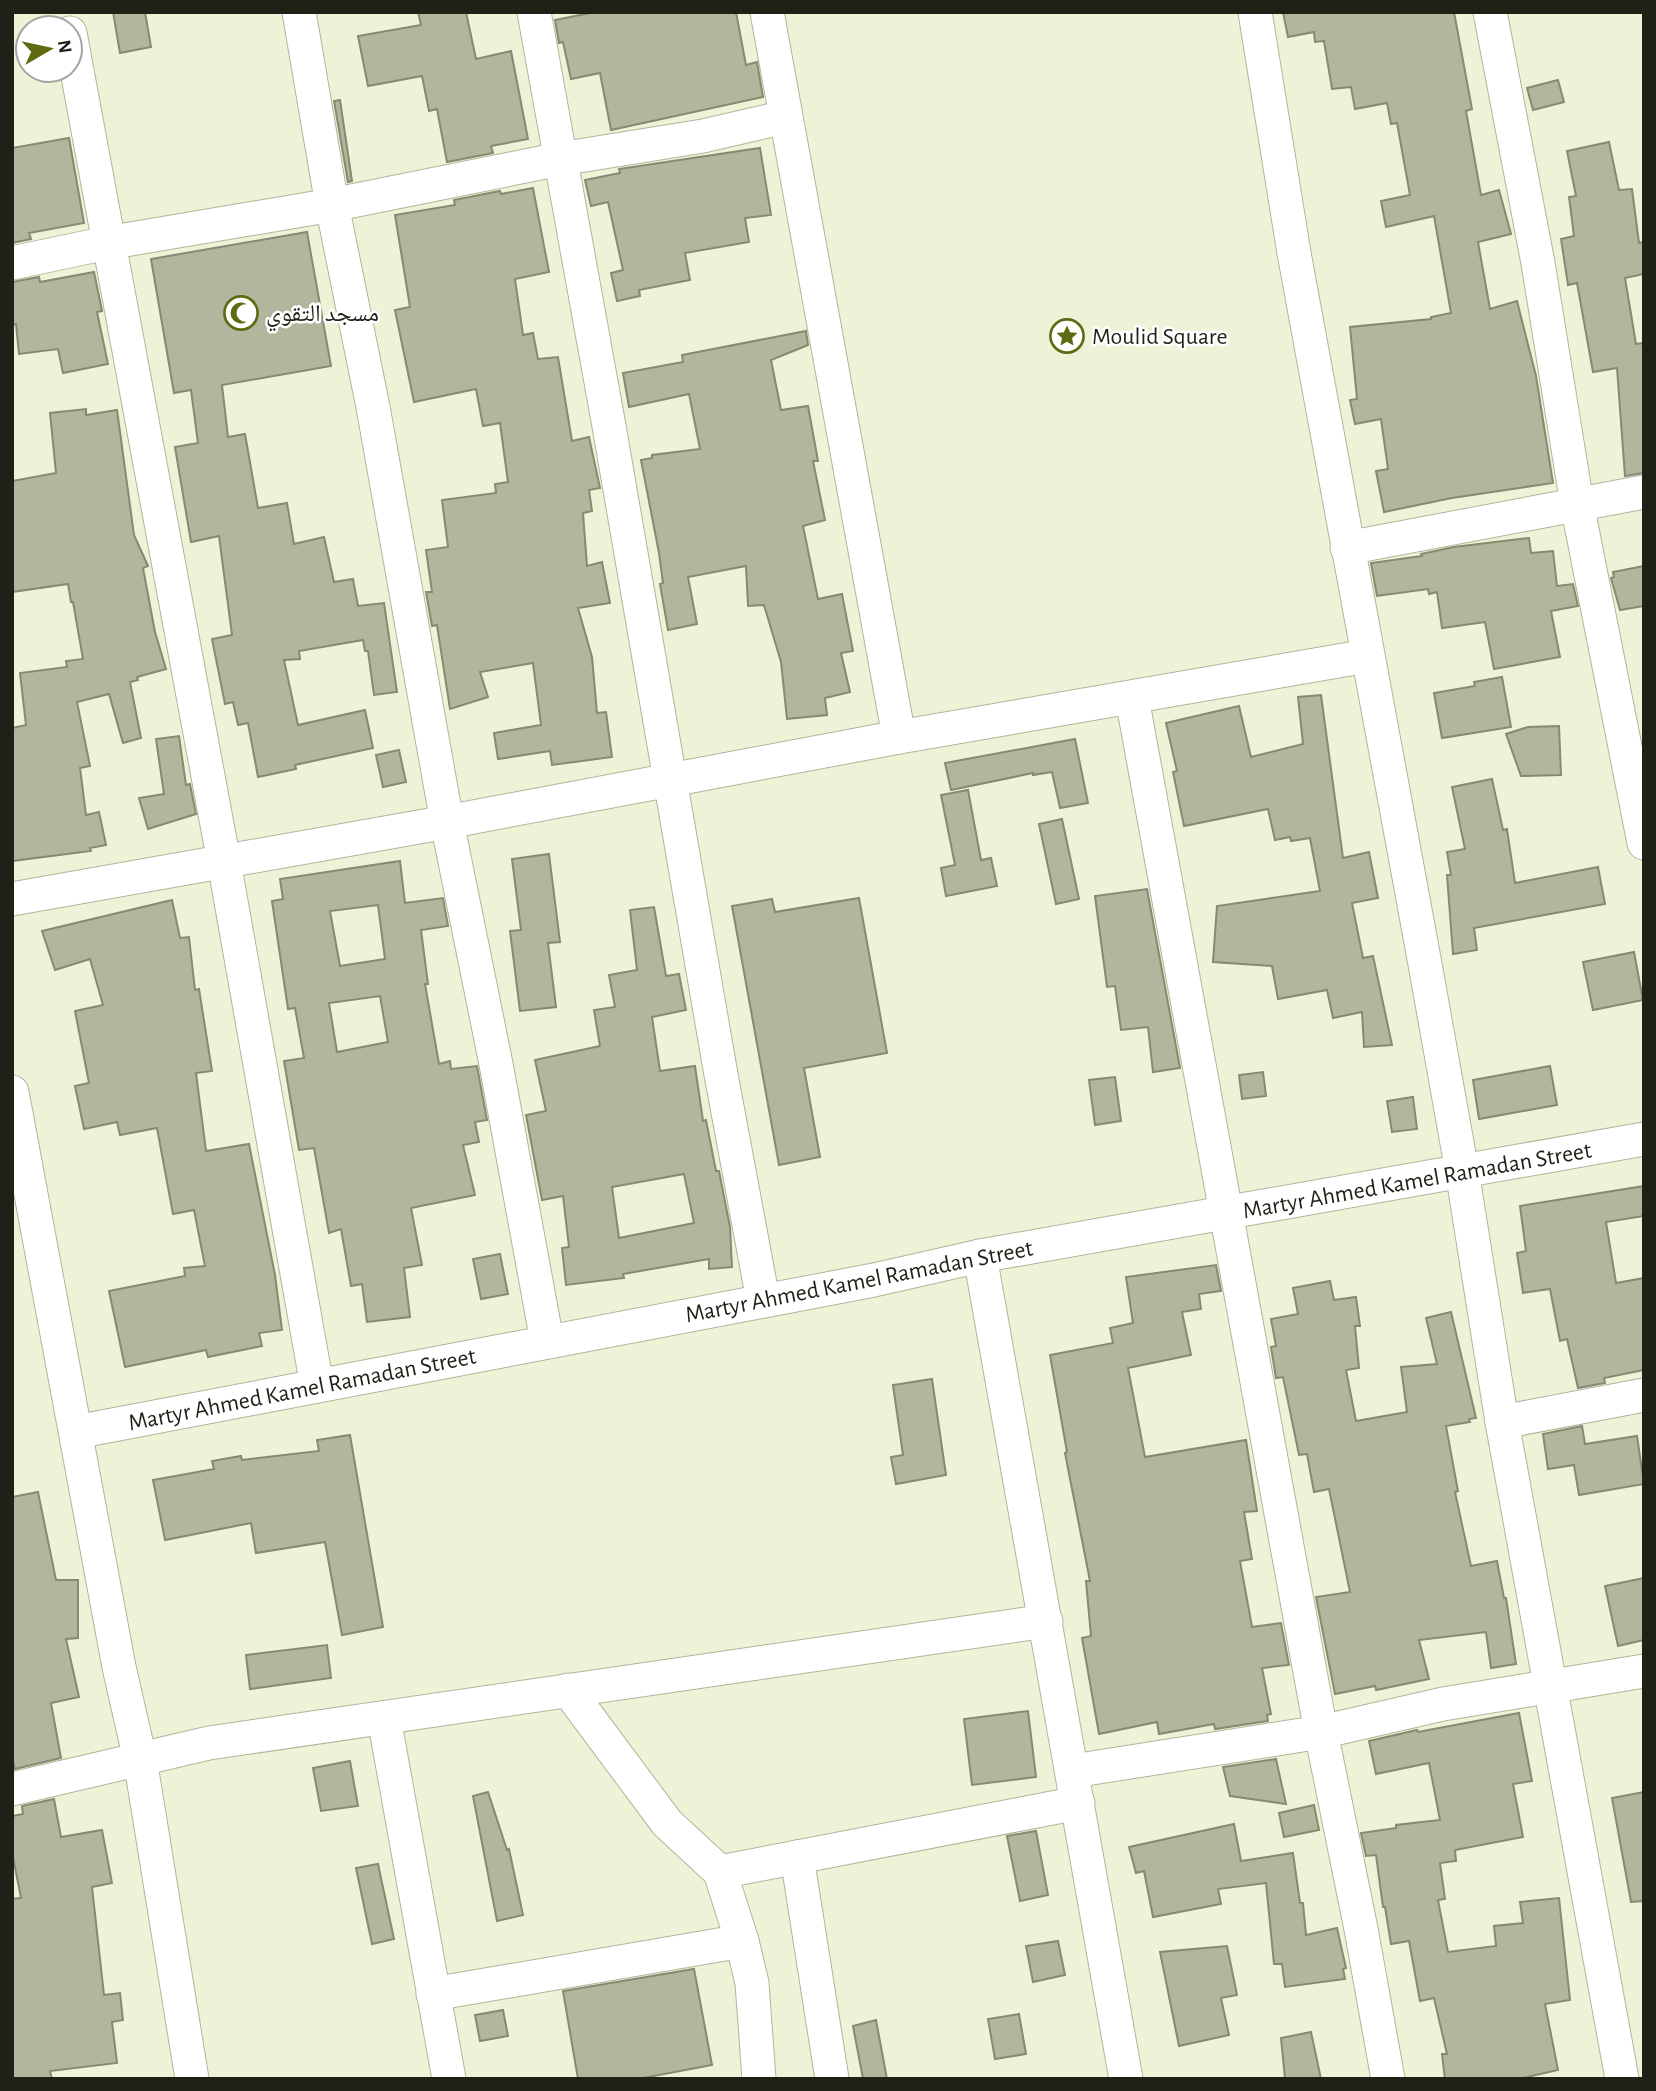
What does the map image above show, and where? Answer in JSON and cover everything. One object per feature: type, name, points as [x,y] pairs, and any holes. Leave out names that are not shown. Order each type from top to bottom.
[{"type":"street","points":[[299,12],[332,205],[373,407],[447,822],[496,1064],[547,1341]]},
{"type":"street","points":[[534,12],[763,1300]]},
{"type":"street","points":[[1255,12],[1294,253],[1462,1171],[1502,1422],[1622,2079]]},
{"type":"street","points":[[1490,12],[1538,263],[1577,504],[1644,843]]},
{"type":"street","points":[[770,13],[785,117],[899,737]]},
{"type":"street","points":[[79,84],[224,862],[317,1385]]},
{"type":"street","points":[[12,263],[107,243],[332,205],[560,159],[703,136],[785,117]]},
{"type":"street","points":[[1348,548],[1644,492]]},
{"type":"street","points":[[12,898],[447,822],[899,737],[1367,656]]},
{"type":"street","points":[[1132,698],[1321,1732],[1388,2079]]},
{"type":"street","points":[[12,1092],[22,1195],[76,1433],[119,1667],[140,1759],[192,2079]]},
{"type":"street","name":"Martyr Ahmed Kamel Ramadan Street","points":[[76,1433],[874,1280],[981,1256],[1644,1139]]},
{"type":"street","points":[[981,1256],[1126,2079]]},
{"type":"street","points":[[1502,1422],[1644,1395]]},
{"type":"street","points":[[12,1789],[209,1743],[1046,1622]]},
{"type":"street","points":[[720,1872],[797,1857],[1076,1787],[1443,1704],[1644,1671]]},
{"type":"street","points":[[569,1690],[667,1823],[720,1872],[752,1983],[759,2079]]},
{"type":"street","points":[[384,1718],[449,2079]]},
{"type":"street","points":[[797,1857],[826,2078]]},
{"type":"street","points":[[433,1994],[742,1941]]},
{"type":"building","points":[[113,12],[145,12],[151,47],[120,53]]},
{"type":"building","points":[[418,12],[466,12],[476,59],[511,51],[528,139],[491,146],[493,153],[447,162],[437,109],[429,111],[422,76],[368,86],[358,36],[421,25]]},
{"type":"building","points":[[595,12],[736,12],[746,65],[757,62],[763,97],[611,130],[600,73],[571,79],[563,42],[559,43],[555,20]]},
{"type":"building","points":[[1283,12],[1454,12],[1472,109],[1466,111],[1481,195],[1499,190],[1511,234],[1478,242],[1490,309],[1517,301],[1536,376],[1553,483],[1452,498],[1384,512],[1376,471],[1388,469],[1381,419],[1355,424],[1350,400],[1357,399],[1350,327],[1431,319],[1451,313],[1434,216],[1386,227],[1381,201],[1410,195],[1397,123],[1391,124],[1387,103],[1355,109],[1351,87],[1332,89],[1324,41],[1315,42],[1314,32],[1288,37]]},
{"type":"building","points":[[1558,80],[1564,102],[1533,110],[1527,88]]},
{"type":"building","points":[[340,100],[352,181],[348,182],[334,101]]},
{"type":"building","points":[[69,138],[84,223],[29,233],[31,239],[12,243],[12,148]]},
{"type":"building","points":[[1609,142],[1619,190],[1632,189],[1639,243],[1644,242],[1644,274],[1625,278],[1636,344],[1644,343],[1644,473],[1625,476],[1617,368],[1593,372],[1577,283],[1568,285],[1561,239],[1574,236],[1569,197],[1576,196],[1567,151]]},
{"type":"building","points":[[760,148],[771,215],[745,218],[749,242],[685,253],[690,280],[639,290],[640,296],[617,301],[611,273],[623,270],[608,202],[591,206],[585,180],[620,173],[619,169]]},
{"type":"building","points":[[533,188],[549,272],[515,279],[523,335],[533,333],[538,359],[558,357],[572,441],[589,437],[600,488],[589,490],[592,511],[583,513],[587,566],[602,562],[610,603],[578,608],[592,657],[597,713],[606,712],[612,757],[552,765],[550,751],[498,759],[494,733],[541,725],[533,663],[480,672],[488,697],[450,709],[437,625],[432,626],[426,592],[432,592],[426,550],[448,547],[442,500],[496,493],[495,484],[508,482],[500,423],[483,426],[476,389],[414,402],[395,310],[410,307],[395,215],[455,205],[454,200],[500,191],[501,194]]},
{"type":"building","points":[[307,232],[331,366],[222,385],[228,437],[245,434],[258,508],[287,503],[294,544],[324,537],[334,582],[353,579],[358,606],[384,603],[397,692],[374,695],[368,651],[365,651],[363,640],[299,651],[300,659],[284,660],[298,725],[365,710],[373,748],[295,765],[296,769],[258,777],[248,723],[238,725],[233,702],[225,704],[212,639],[232,635],[219,536],[191,542],[175,447],[198,443],[191,390],[174,393],[151,259]]},
{"type":"building","points":[[94,272],[102,311],[97,312],[108,364],[63,373],[58,349],[19,354],[16,324],[12,325],[12,282],[39,277],[40,282]]},
{"type":"building","points":[[806,331],[808,345],[771,360],[781,410],[808,406],[818,461],[813,461],[825,520],[803,526],[818,599],[842,594],[853,651],[841,653],[850,692],[825,698],[827,715],[787,719],[781,662],[764,605],[748,606],[746,566],[688,577],[697,624],[668,630],[660,584],[663,583],[659,553],[641,460],[652,458],[652,455],[700,449],[689,394],[629,407],[623,373],[683,362],[682,355]]},
{"type":"building","points":[[86,409],[86,415],[117,410],[134,535],[148,566],[143,568],[155,632],[166,669],[137,677],[138,680],[130,682],[141,738],[123,743],[109,694],[77,702],[90,766],[80,768],[86,815],[99,812],[106,845],[90,848],[91,851],[12,861],[12,728],[26,725],[20,673],[67,667],[66,661],[83,659],[68,584],[12,592],[12,481],[56,473],[50,413]]},
{"type":"building","points":[[1529,538],[1531,553],[1553,551],[1557,586],[1573,584],[1578,606],[1551,611],[1560,657],[1494,669],[1485,622],[1442,628],[1437,592],[1429,594],[1428,589],[1377,596],[1371,563],[1422,556],[1421,554],[1454,547]]},
{"type":"building","points":[[1644,566],[1644,606],[1620,610],[1611,578],[1614,577],[1613,572]]},
{"type":"building","points":[[1502,677],[1511,727],[1442,738],[1434,693],[1475,686],[1474,682]]},
{"type":"building","points":[[1321,695],[1343,858],[1369,852],[1378,898],[1352,903],[1363,958],[1373,956],[1392,1045],[1364,1047],[1362,1012],[1333,1018],[1327,990],[1278,999],[1272,966],[1213,962],[1217,906],[1320,891],[1310,838],[1291,841],[1290,837],[1275,840],[1268,809],[1184,826],[1173,772],[1177,771],[1166,723],[1239,706],[1251,757],[1303,744],[1298,697]]},
{"type":"building","points":[[1559,726],[1561,775],[1521,776],[1506,734],[1528,727]]},
{"type":"building","points":[[179,736],[186,785],[190,784],[196,814],[148,829],[139,798],[164,794],[156,739]]},
{"type":"building","points":[[1075,739],[1088,803],[1060,808],[1052,772],[1033,773],[951,790],[945,763]]},
{"type":"building","points":[[399,750],[406,782],[383,787],[376,755]]},
{"type":"building","points":[[1492,779],[1503,830],[1507,829],[1515,883],[1598,867],[1605,904],[1474,928],[1477,950],[1453,954],[1447,875],[1451,875],[1447,852],[1465,849],[1452,787]]},
{"type":"building","points":[[968,790],[981,860],[991,858],[997,886],[946,896],[941,868],[955,865],[941,795]]},
{"type":"building","points":[[1062,819],[1079,899],[1056,904],[1039,824]]},
{"type":"building","points":[[549,854],[560,942],[548,943],[556,1007],[520,1011],[510,931],[521,930],[512,859]]},
{"type":"building","points":[[400,861],[405,903],[443,898],[448,926],[421,930],[428,984],[425,984],[439,1064],[450,1061],[451,1069],[477,1066],[487,1120],[475,1122],[479,1142],[463,1145],[475,1195],[411,1208],[422,1265],[404,1268],[410,1317],[367,1322],[362,1284],[351,1286],[341,1229],[329,1233],[314,1148],[299,1150],[284,1061],[304,1058],[295,1008],[288,1009],[272,901],[283,899],[280,879]],"holes":[[[378,905],[385,959],[340,966],[330,911]],[[380,996],[388,1042],[337,1052],[329,1003]]]},
{"type":"building","points":[[1147,889],[1180,1068],[1153,1072],[1148,1027],[1121,1030],[1115,986],[1107,987],[1095,896]]},
{"type":"building","points":[[859,898],[887,1053],[804,1068],[820,1157],[779,1165],[732,906],[772,899],[775,912]]},
{"type":"building","points":[[172,900],[180,938],[189,937],[195,990],[199,989],[212,1071],[196,1073],[206,1151],[249,1144],[275,1275],[282,1330],[259,1333],[262,1346],[208,1357],[206,1350],[125,1367],[109,1291],[185,1276],[184,1268],[205,1266],[194,1210],[173,1214],[157,1128],[120,1135],[117,1122],[84,1129],[75,1086],[89,1083],[75,1011],[103,1005],[90,959],[55,970],[42,931]]},
{"type":"building","points":[[654,907],[666,976],[679,974],[686,1010],[652,1017],[660,1071],[695,1066],[703,1121],[706,1120],[716,1171],[719,1171],[730,1227],[732,1267],[709,1269],[709,1259],[623,1274],[624,1278],[566,1285],[562,1248],[569,1247],[563,1196],[542,1200],[526,1115],[546,1111],[535,1060],[600,1046],[594,1010],[615,1007],[609,975],[637,970],[630,910]],"holes":[[[684,1174],[694,1223],[619,1238],[612,1187]]]},
{"type":"building","points":[[1634,952],[1643,1000],[1593,1010],[1583,962]]},
{"type":"building","points":[[1550,1066],[1557,1105],[1479,1119],[1473,1080]]},
{"type":"building","points":[[1263,1072],[1266,1096],[1242,1099],[1239,1075]]},
{"type":"building","points":[[1115,1077],[1121,1121],[1095,1125],[1089,1080]]},
{"type":"building","points":[[1413,1097],[1417,1129],[1392,1132],[1387,1101]]},
{"type":"building","points":[[1644,1186],[1644,1216],[1606,1222],[1616,1283],[1644,1278],[1644,1370],[1604,1378],[1605,1383],[1578,1388],[1567,1339],[1560,1341],[1550,1289],[1523,1293],[1517,1253],[1526,1251],[1520,1206]]},
{"type":"building","points":[[500,1254],[508,1294],[481,1299],[473,1259]]},
{"type":"building","points":[[1216,1265],[1221,1291],[1199,1294],[1201,1309],[1182,1312],[1191,1355],[1128,1368],[1145,1457],[1246,1440],[1257,1511],[1244,1512],[1252,1559],[1240,1561],[1252,1627],[1281,1623],[1289,1665],[1262,1668],[1271,1714],[1267,1715],[1268,1721],[1215,1729],[1214,1724],[1159,1734],[1157,1722],[1099,1734],[1082,1638],[1091,1636],[1086,1581],[1090,1581],[1065,1453],[1067,1452],[1050,1355],[1113,1343],[1110,1328],[1133,1323],[1126,1277]]},
{"type":"building","points":[[1330,1281],[1334,1300],[1356,1297],[1360,1326],[1355,1326],[1359,1368],[1346,1370],[1356,1421],[1407,1412],[1401,1367],[1437,1364],[1426,1318],[1451,1312],[1476,1418],[1469,1419],[1470,1422],[1446,1426],[1458,1491],[1455,1492],[1471,1566],[1497,1561],[1506,1598],[1516,1664],[1491,1668],[1486,1632],[1419,1640],[1429,1679],[1376,1690],[1375,1686],[1335,1694],[1316,1597],[1350,1592],[1329,1489],[1314,1492],[1307,1454],[1299,1455],[1283,1377],[1276,1378],[1271,1347],[1276,1346],[1271,1319],[1298,1314],[1293,1288]]},
{"type":"building","points":[[932,1379],[946,1475],[896,1484],[891,1457],[903,1455],[893,1385]]},
{"type":"building","points":[[1582,1426],[1585,1444],[1637,1436],[1644,1484],[1579,1495],[1574,1465],[1548,1469],[1543,1434]]},
{"type":"building","points":[[350,1435],[383,1627],[342,1635],[325,1542],[256,1553],[251,1523],[165,1540],[153,1480],[214,1469],[212,1461],[241,1456],[242,1460],[319,1451],[317,1440]]},
{"type":"building","points":[[38,1492],[56,1580],[78,1580],[78,1638],[66,1639],[79,1697],[51,1703],[61,1758],[15,1769],[12,1757],[12,1497]]},
{"type":"building","points":[[1644,1578],[1644,1640],[1618,1646],[1605,1586]]},
{"type":"building","points":[[327,1645],[331,1678],[250,1689],[246,1655]]},
{"type":"building","points":[[1028,1711],[1036,1777],[972,1785],[964,1719]]},
{"type":"building","points":[[1519,1713],[1532,1781],[1513,1784],[1523,1837],[1455,1850],[1456,1861],[1440,1863],[1445,1899],[1438,1900],[1448,1952],[1496,1946],[1494,1926],[1523,1923],[1520,1902],[1559,1898],[1570,2000],[1545,2004],[1558,2070],[1519,2079],[1445,2079],[1442,2054],[1447,2054],[1434,1998],[1420,2001],[1409,1941],[1391,1944],[1376,1855],[1366,1856],[1361,1833],[1396,1828],[1396,1825],[1440,1820],[1429,1763],[1376,1774],[1369,1741]]},
{"type":"building","points":[[1276,1759],[1286,1804],[1230,1796],[1223,1767]]},
{"type":"building","points":[[350,1761],[358,1806],[321,1811],[313,1768]]},
{"type":"building","points":[[488,1792],[507,1850],[509,1849],[523,1915],[497,1921],[473,1796]]},
{"type":"building","points":[[1644,1792],[1644,1901],[1631,1902],[1612,1798]]},
{"type":"building","points":[[54,1799],[61,1837],[102,1830],[112,1883],[92,1887],[104,1995],[120,1993],[123,2020],[112,2022],[117,2063],[50,2071],[52,2079],[12,2079],[12,1899],[21,1898],[12,1852],[12,1816],[23,1814],[22,1806]]},
{"type":"building","points":[[1314,1805],[1319,1830],[1284,1837],[1279,1813]]},
{"type":"building","points":[[1234,1824],[1241,1861],[1293,1853],[1306,1935],[1337,1928],[1346,1968],[1343,1969],[1345,1979],[1285,1987],[1282,1964],[1274,1964],[1266,1883],[1218,1889],[1221,1904],[1153,1917],[1144,1871],[1136,1873],[1129,1847]]},
{"type":"building","points":[[1036,1831],[1048,1895],[1020,1901],[1007,1836]]},
{"type":"building","points":[[378,1864],[394,1939],[372,1944],[356,1868]]},
{"type":"building","points":[[1058,1941],[1065,1975],[1033,1982],[1026,1946]]},
{"type":"building","points":[[1227,1946],[1237,1995],[1221,1998],[1229,2035],[1179,2046],[1160,1952]]},
{"type":"building","points":[[694,1969],[712,2065],[638,2079],[578,2079],[563,1991]]},
{"type":"building","points":[[503,2010],[508,2036],[480,2041],[475,2015]]},
{"type":"building","points":[[1019,2014],[1026,2054],[995,2059],[988,2019]]},
{"type":"building","points":[[876,2020],[887,2079],[863,2079],[853,2026]]},
{"type":"building","points":[[1311,2032],[1321,2079],[1285,2079],[1281,2038]]},
{"type":"place","name":"مسجد التقوي","points":[[241,313]]},
{"type":"place","name":"Moulid Square","points":[[1067,336]]}]
